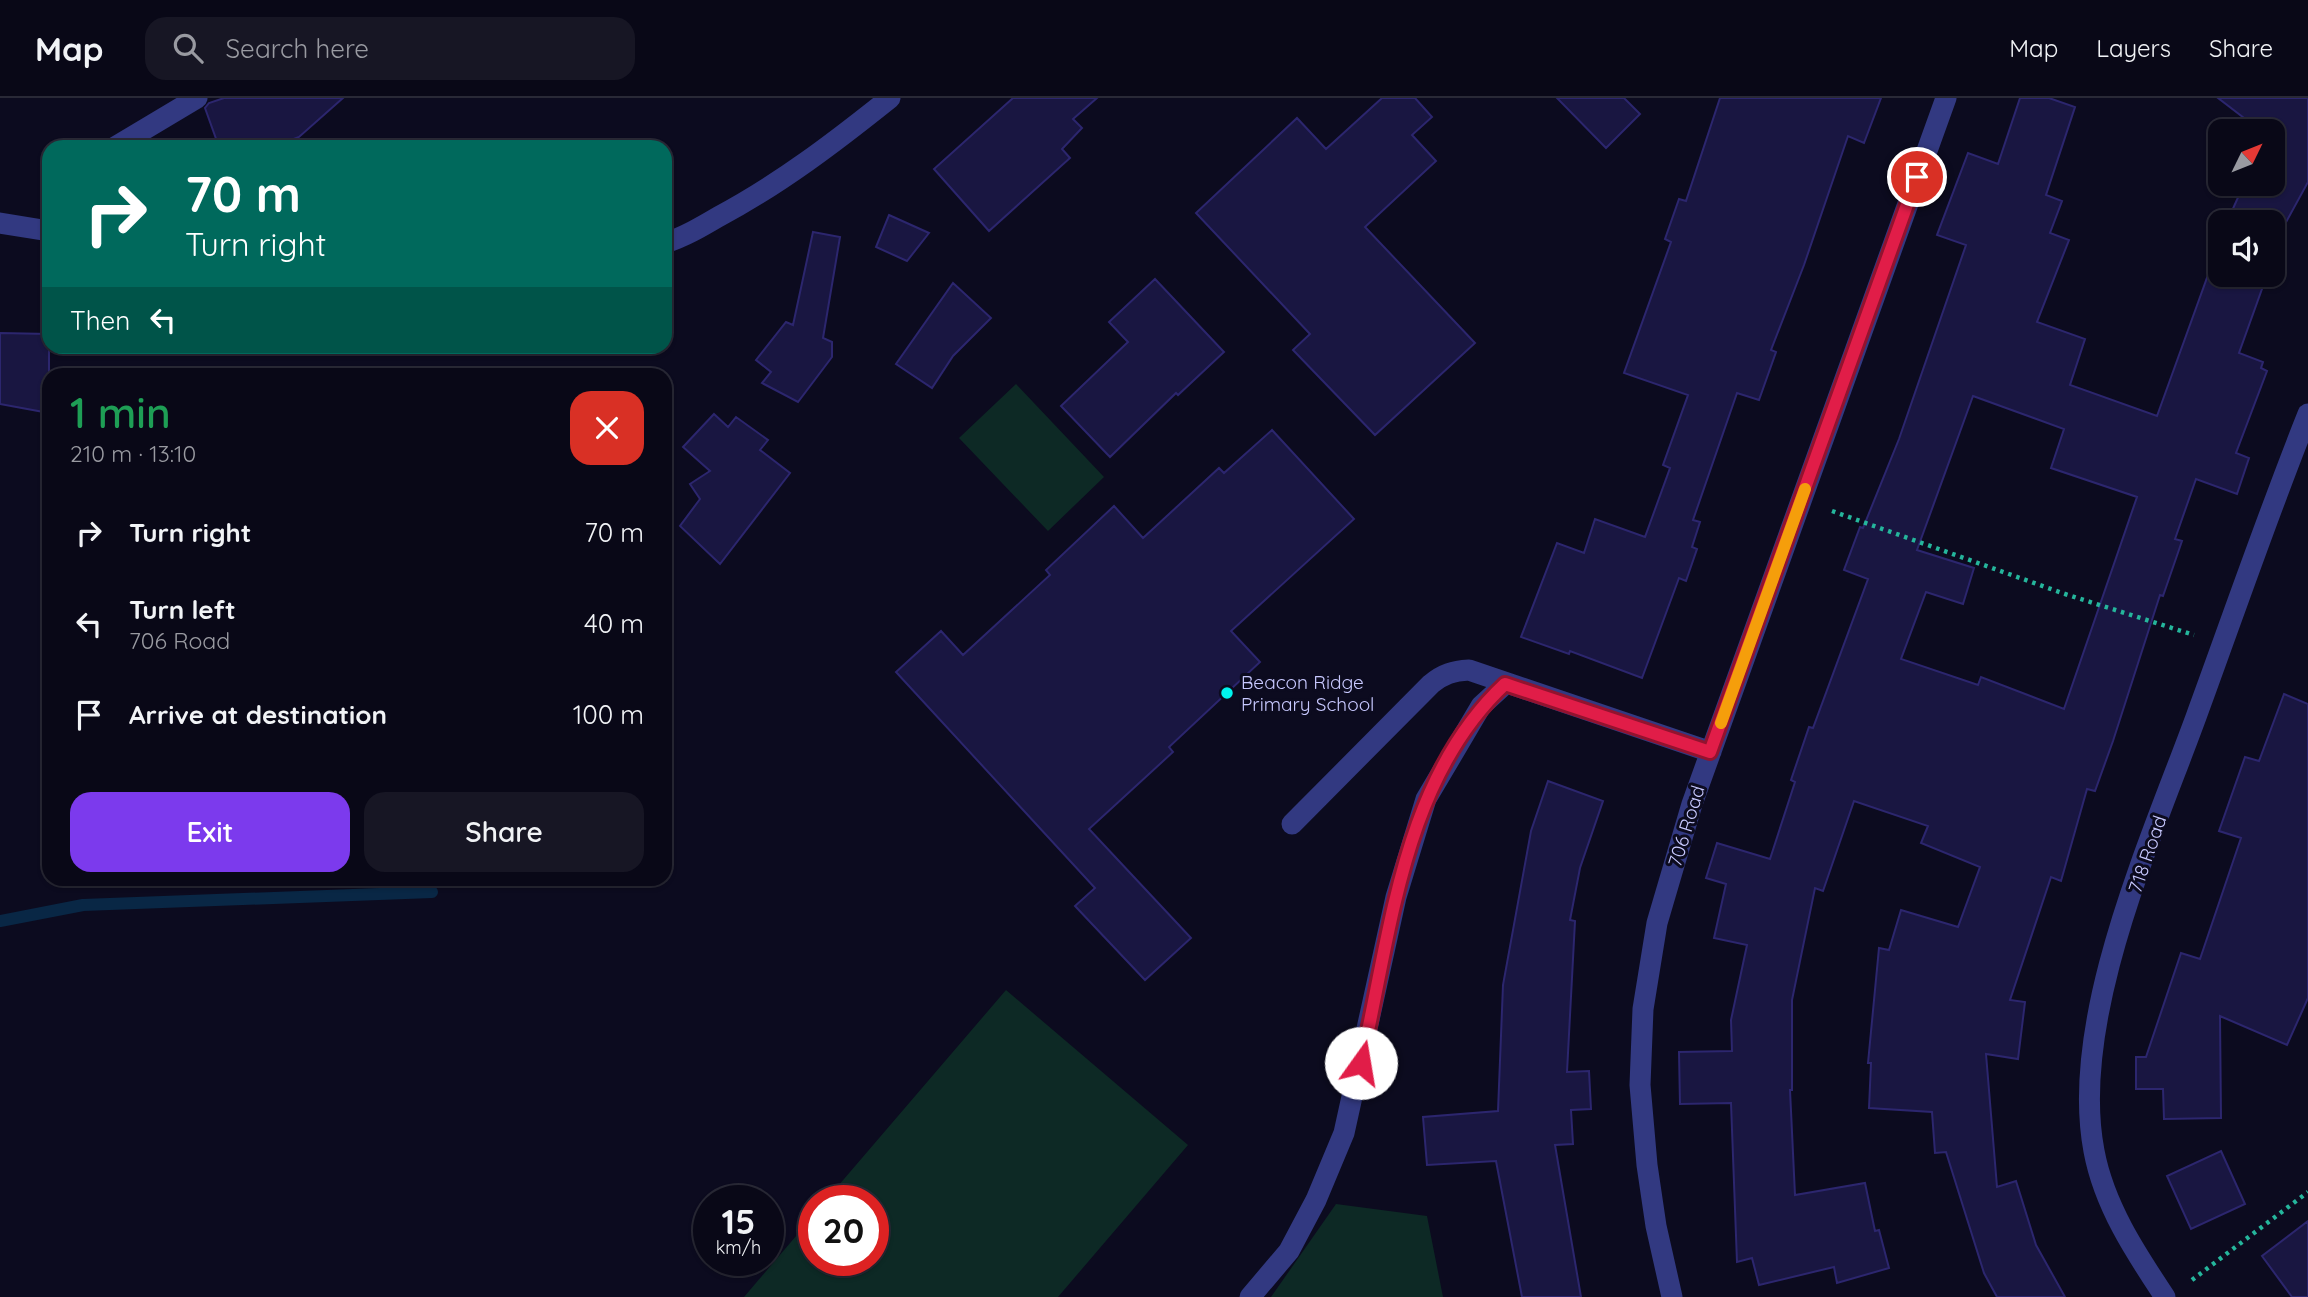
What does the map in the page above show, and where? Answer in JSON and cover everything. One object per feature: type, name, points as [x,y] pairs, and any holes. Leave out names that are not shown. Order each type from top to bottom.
[{"type":"street","points":[[127,140],[197,98]]},
{"type":"street","points":[[672,240],[735,208],[790,174],[890,98]]},
{"type":"street","name":"706 Road","points":[[1672,1297],[1656,1226],[1640,1086],[1643,1009],[1657,923],[1710,752],[1946,98]]},
{"type":"street","points":[[0,223],[42,230]]},
{"type":"street","name":"718 Road","points":[[2165,1297],[2113,1212],[2101,1181],[2093,1149],[2089,1095],[2094,1037],[2105,978],[2143,863],[2308,414]]},
{"type":"street","points":[[1292,824],[1442,675],[1469,670],[1710,752]]},
{"type":"street","points":[[1250,1297],[1289,1251],[1316,1200],[1344,1133],[1396,897],[1426,799],[1481,706],[1505,684]]},
{"type":"path","points":[[1801,499],[2065,594],[2222,644]]},
{"type":"path","points":[[2190,1281],[2308,1192]]},
{"type":"green space","points":[[1016,384],[1104,477],[1048,531],[959,438]]},
{"type":"green space","points":[[1006,990],[1188,1145],[1058,1297],[744,1297],[762,1276],[784,1276],[784,1250],[798,1234],[798,1276],[889,1276],[889,1185],[839,1185]]},
{"type":"green space","points":[[1336,1204],[1427,1216],[1443,1297],[1271,1297]]},
{"type":"building","points":[[224,98],[343,98],[299,137],[291,140],[216,140],[205,108],[209,103]]},
{"type":"building","points":[[1013,98],[1097,98],[1073,119],[1082,128],[1062,149],[1070,158],[989,231],[934,169]]},
{"type":"building","points":[[1382,98],[1415,98],[1432,117],[1412,135],[1436,161],[1365,227],[1475,343],[1375,435],[1293,350],[1310,334],[1196,213],[1297,118],[1326,149]]},
{"type":"building","points":[[1557,98],[1624,98],[1640,114],[1606,148]]},
{"type":"building","points":[[1720,98],[1881,98],[1864,143],[1848,136],[1804,265],[1771,350],[1776,352],[1759,400],[1737,393],[1693,520],[1700,522],[1692,547],[1697,549],[1686,581],[1679,578],[1642,678],[1570,651],[1569,654],[1521,637],[1557,543],[1584,553],[1595,519],[1645,537],[1670,468],[1663,465],[1688,395],[1624,373],[1671,242],[1665,239],[1679,199],[1686,201]]},
{"type":"building","points":[[2020,98],[2049,98],[2075,107],[2046,195],[2062,201],[2050,233],[2069,240],[2037,322],[2085,339],[2070,385],[2157,416],[2208,275],[2208,287],[2263,287],[2239,353],[2263,362],[2261,368],[2267,371],[2236,453],[2249,458],[2237,494],[2196,479],[2175,539],[2182,541],[2163,596],[2160,595],[2095,791],[2087,789],[2061,881],[2051,877],[2010,1000],[2025,1002],[2018,1059],[1986,1054],[1997,1187],[2016,1181],[2036,1245],[2065,1297],[1997,1297],[1984,1273],[1946,1152],[1935,1153],[1932,1112],[1869,1108],[1871,1063],[1868,1063],[1879,948],[1889,950],[1901,910],[1958,927],[1980,867],[1921,843],[1928,826],[1854,801],[1823,891],[1815,888],[1792,1000],[1790,1090],[1795,1195],[1865,1183],[1875,1231],[1879,1230],[1889,1268],[1837,1283],[1834,1267],[1759,1285],[1752,1258],[1737,1262],[1731,1103],[1680,1104],[1679,1052],[1732,1051],[1731,1020],[1747,945],[1714,938],[1726,884],[1706,878],[1717,843],[1770,859],[1795,782],[1791,780],[1809,727],[1813,728],[1868,579],[1844,570],[1899,439],[1966,245],[1937,235],[1968,153],[1998,164]],"holes":[[[1973,396],[2064,429],[2051,468],[2137,497],[2064,709],[1981,677],[1978,685],[1901,659],[1926,592],[1963,604],[1974,568],[1917,550]]]},
{"type":"building","points":[[2218,98],[2308,98],[2308,182],[2285,224],[2285,210],[2232,210],[2239,196],[2286,196],[2286,119],[2245,119]]},
{"type":"building","points":[[889,215],[929,233],[907,261],[876,247]]},
{"type":"building","points":[[813,232],[840,237],[823,338],[832,342],[832,357],[798,402],[762,383],[771,372],[756,360],[786,322],[793,325]]},
{"type":"building","points":[[1155,279],[1224,352],[1178,395],[1176,393],[1110,457],[1061,406],[1128,342],[1109,322]]},
{"type":"building","points":[[953,283],[991,318],[953,356],[932,388],[896,364]]},
{"type":"building","points":[[0,333],[42,334],[42,354],[49,354],[49,368],[42,368],[42,412],[0,404]]},
{"type":"building","points":[[714,414],[728,427],[736,417],[768,440],[760,450],[790,473],[720,564],[680,526],[700,499],[690,484],[710,471],[683,447]]},
{"type":"building","points":[[1272,430],[1354,519],[1231,631],[1260,662],[1169,747],[1173,752],[1089,829],[1191,938],[1145,980],[1075,906],[1095,888],[896,672],[941,631],[963,655],[1050,575],[1046,570],[1114,506],[1143,538],[1219,468],[1224,473]]},
{"type":"building","points":[[2284,694],[2308,704],[2308,998],[2287,1045],[2220,1016],[2221,1118],[2164,1119],[2163,1089],[2136,1089],[2136,1057],[2146,1057],[2181,953],[2200,959],[2241,838],[2219,831],[2245,757],[2259,761]]},
{"type":"building","points":[[1548,781],[1603,801],[1580,868],[1570,920],[1575,921],[1567,1072],[1589,1071],[1591,1109],[1571,1110],[1573,1144],[1555,1145],[1581,1297],[1522,1297],[1496,1161],[1427,1165],[1423,1117],[1498,1111],[1503,985],[1531,831]]},
{"type":"building","points":[[2221,1151],[2245,1204],[2191,1229],[2167,1176]]},
{"type":"building","points":[[2308,1221],[2308,1297],[2292,1297],[2262,1256]]},
{"type":"waterway","points":[[0,921],[83,905],[432,892]]},
{"type":"slow traffic","points":[[1721,723],[1805,489]]},
{"type":"place","name":"Beacon Ridge Primary School","points":[[1227,693]]},
{"type":"route","points":[[1361,1063],[1396,897],[1426,799],[1481,706],[1505,684],[1710,752],[1917,177]]}]
